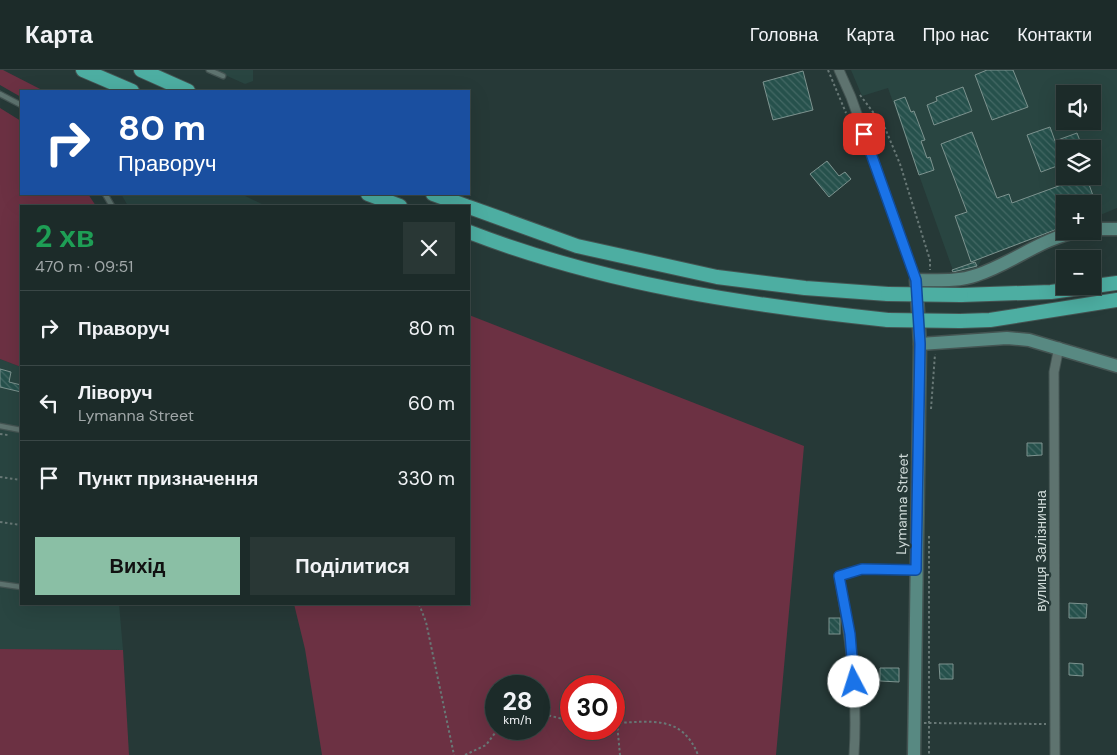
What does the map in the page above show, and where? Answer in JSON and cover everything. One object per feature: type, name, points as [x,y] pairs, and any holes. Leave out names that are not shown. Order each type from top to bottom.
[{"type":"highway","points":[[83,70],[130,90]]},
{"type":"highway","points":[[141,70],[186,90]]},
{"type":"highway","points":[[371,195],[397,205]]},
{"type":"highway","points":[[436,195],[462,205]]},
{"type":"highway","points":[[470,208],[577,246],[717,277],[805,288],[888,294],[961,295],[1051,292],[1117,283]]},
{"type":"highway","points":[[470,232],[561,264],[620,280],[796,310],[888,320],[990,320],[1117,300]]},
{"type":"highway","points":[[1049,312],[1083,311],[1117,306]]},
{"type":"main road","points":[[1101,229],[1117,229]]},
{"type":"main road","points":[[916,280],[945,281],[977,275],[1056,239]]},
{"type":"main road","name":"Lymanna Street","points":[[914,755],[920,344],[916,280]]},
{"type":"main road","points":[[920,344],[1007,338],[1029,340],[1059,347],[1117,366]]},
{"type":"street","name":"Lymanna Street","points":[[839,70],[851,97],[916,280]]},
{"type":"street","name":"вулиця Залізнична","points":[[1054,755],[1056,724],[1054,372],[1059,347]]},
{"type":"street","points":[[854,755],[856,706],[850,634],[839,576],[862,569],[916,570]]},
{"type":"lane","points":[[209,70],[223,76]]},
{"type":"lane","points":[[0,94],[20,104]]},
{"type":"lane","points":[[0,426],[20,430]]},
{"type":"lane","points":[[0,584],[20,587]]},
{"type":"path","points":[[828,70],[847,114]]},
{"type":"path","points":[[857,88],[861,97],[885,128],[900,164],[930,260],[930,280]]},
{"type":"path","points":[[930,414],[934,357]]},
{"type":"path","points":[[0,477],[20,480]]},
{"type":"path","points":[[0,522],[20,525]]},
{"type":"path","points":[[929,536],[929,755]]},
{"type":"path","points":[[419,605],[426,622],[454,755]]},
{"type":"path","points":[[625,723],[656,722],[671,724],[690,737],[698,755]]},
{"type":"path","points":[[914,722],[1056,724]]},
{"type":"path","points":[[465,755],[486,745],[490,740]]},
{"type":"path","points":[[618,740],[620,755]]},
{"type":"shaded area","points":[[0,70],[3,70],[42,90],[20,90],[20,96],[0,85]]},
{"type":"shaded area","points":[[214,70],[253,70],[253,81],[245,84]]},
{"type":"shaded area","points":[[851,70],[1117,70],[1117,208],[1101,215],[1101,195],[1056,195],[1056,231],[983,257],[977,268],[955,276],[888,88],[862,96]]},
{"type":"shaded area","points":[[0,108],[20,120],[20,195],[89,195],[95,205],[20,205],[20,367],[0,359]]},
{"type":"shaded area","points":[[122,195],[243,195],[264,205],[127,205]]},
{"type":"shaded area","points":[[470,315],[804,446],[776,755],[322,755],[305,649],[294,605],[470,605]]},
{"type":"shaded area","points":[[0,359],[20,367],[20,605],[119,605],[123,650],[0,649]]},
{"type":"shaded area","points":[[0,649],[123,650],[129,755],[0,755]]},
{"type":"building","points":[[987,70],[1013,70],[1028,107],[992,120],[975,75]]},
{"type":"building","points":[[803,71],[813,110],[773,120],[763,82]]},
{"type":"building","points":[[963,87],[972,111],[934,125],[927,105],[937,101],[936,97]]},
{"type":"building","points":[[905,97],[911,112],[914,111],[925,140],[921,141],[927,158],[930,157],[934,170],[919,175],[894,101]]},
{"type":"building","points":[[1050,127],[1056,141],[1056,166],[1041,172],[1027,135]]},
{"type":"building","points":[[972,132],[997,198],[1009,194],[1012,203],[1061,185],[1089,185],[1093,195],[1056,195],[1056,229],[971,262],[955,216],[967,212],[941,144]]},
{"type":"building","points":[[1077,133],[1080,140],[1058,140]]},
{"type":"building","points":[[827,161],[839,176],[845,172],[851,179],[829,197],[810,174]]},
{"type":"building","points":[[975,262],[977,266],[953,272],[952,270]]},
{"type":"building","points":[[0,369],[11,372],[9,382],[20,385],[20,392],[0,387]]},
{"type":"building","points":[[1027,443],[1042,443],[1042,455],[1027,456]]},
{"type":"building","points":[[1069,603],[1087,604],[1086,618],[1069,618]]},
{"type":"building","points":[[829,618],[840,618],[840,634],[829,634]]},
{"type":"building","points":[[1069,663],[1083,664],[1083,676],[1069,675]]},
{"type":"building","points":[[939,664],[953,664],[953,679],[940,679]]},
{"type":"building","points":[[880,668],[899,668],[899,682],[880,681]]},
{"type":"route","points":[[854,682],[850,634],[839,576],[862,569],[916,570],[920,344],[916,280],[864,134]]}]
